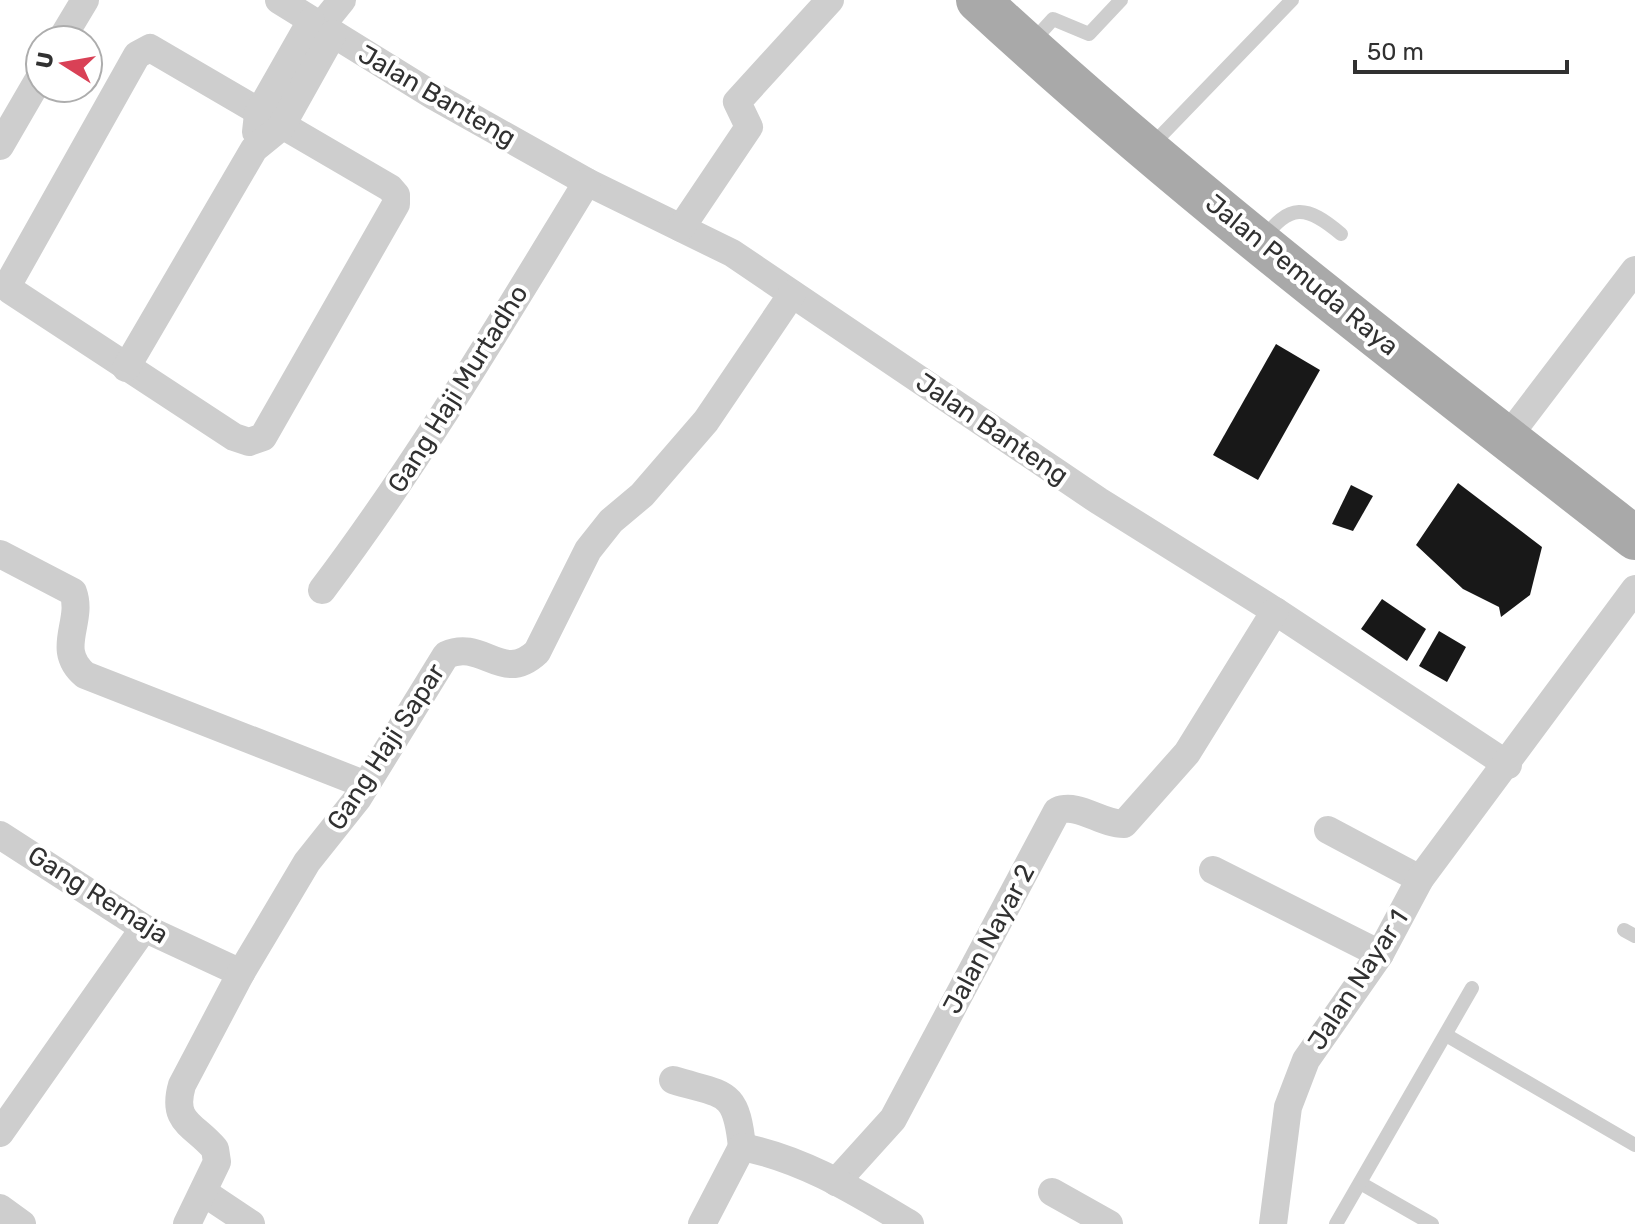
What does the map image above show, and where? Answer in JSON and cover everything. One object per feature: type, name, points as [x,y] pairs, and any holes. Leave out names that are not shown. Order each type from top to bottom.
[{"type":"main road","name":"Jalan Pemuda Raya","points":[[978,0],[1147,150],[1260,243],[1635,538]]},
{"type":"street","points":[[71,24],[85,0]]},
{"type":"street","name":"Jalan Banteng","points":[[279,0],[587,182],[732,253],[1099,501],[1275,611],[1508,765]]},
{"type":"street","points":[[126,368],[322,27],[342,0]]},
{"type":"street","points":[[681,228],[749,127],[737,102],[830,0]]},
{"type":"street","points":[[142,50],[158,50],[270,121],[390,188],[396,195],[396,204],[263,437],[249,442],[234,437],[16,297],[10,290],[10,281],[142,50]]},
{"type":"street","points":[[0,146],[24,104]]},
{"type":"street","name":"Gang Haji Murtadho","points":[[322,590],[380,513],[587,182]]},
{"type":"street","points":[[1507,438],[1635,270]]},
{"type":"street","name":"Gang Haji Sapar","points":[[187,1224],[217,1162],[215,1149],[181,1117],[177,1104],[182,1085],[241,973],[307,862],[366,785],[446,655],[468,650],[510,666],[524,664],[537,652],[588,550],[611,521],[642,495],[706,421],[792,294]]},
{"type":"street","points":[[0,554],[73,592],[77,602],[68,641],[69,655],[85,675],[366,785]]},
{"type":"street","points":[[1508,765],[1635,589]]},
{"type":"street","name":"Jalan Nayar 2","points":[[836,1182],[893,1119],[1057,811],[1077,809],[1099,821],[1124,824],[1187,753],[1275,611]]},
{"type":"street","name":"Jalan Nayar 1","points":[[1273,1224],[1288,1107],[1306,1060],[1380,954],[1420,879],[1508,765]]},
{"type":"street","points":[[1328,830],[1420,879]]},
{"type":"street","name":"Gang Remaja","points":[[0,835],[144,928],[241,973]]},
{"type":"street","points":[[1213,870],[1380,954]]},
{"type":"street","points":[[0,1133],[144,928]]},
{"type":"street","points":[[673,1080],[732,1102],[738,1112],[742,1147],[702,1224]]},
{"type":"street","points":[[742,1147],[780,1155],[836,1182],[910,1224]]},
{"type":"street","points":[[203,1192],[251,1224]]},
{"type":"street","points":[[1052,1192],[1109,1224]]},
{"type":"street","points":[[0,1208],[22,1224]]},
{"type":"lane","points":[[1030,45],[1053,19],[1089,34],[1121,0]]},
{"type":"lane","points":[[1147,150],[1292,0]]},
{"type":"lane","points":[[1260,243],[1283,216],[1301,211],[1318,214],[1341,234]]},
{"type":"lane","points":[[1336,1224],[1362,1184],[1472,988]]},
{"type":"lane","points":[[1446,1035],[1635,1145]]},
{"type":"lane","points":[[1362,1184],[1432,1224]]},
{"type":"building","points":[[1276,344],[1320,370],[1258,480],[1213,455]]},
{"type":"building","points":[[1458,483],[1542,547],[1530,595],[1501,617],[1499,607],[1463,589],[1416,545]]},
{"type":"building","points":[[1351,485],[1373,496],[1353,531],[1332,524]]},
{"type":"building","points":[[1382,599],[1426,629],[1407,661],[1361,629]]},
{"type":"building","points":[[1439,631],[1466,647],[1447,682],[1419,666]]}]
